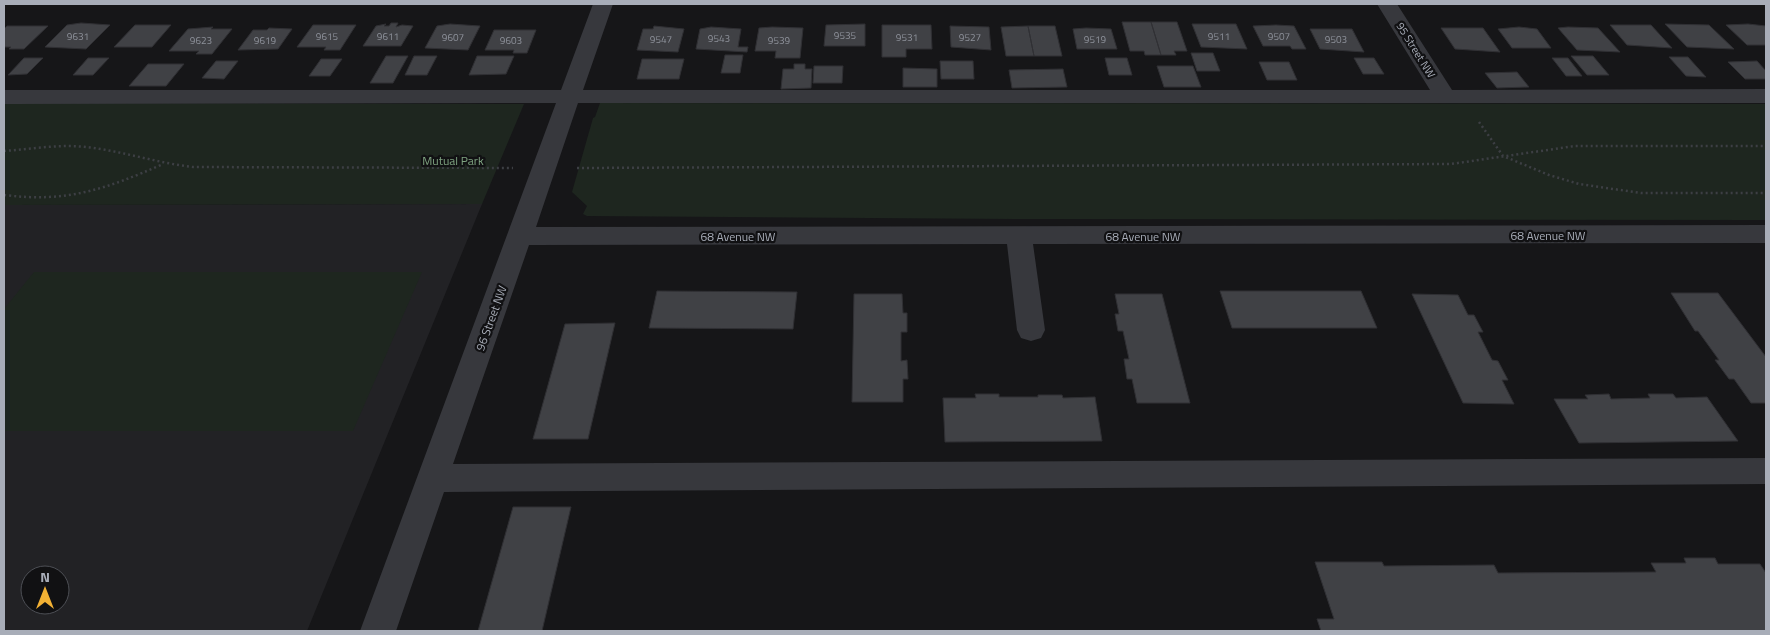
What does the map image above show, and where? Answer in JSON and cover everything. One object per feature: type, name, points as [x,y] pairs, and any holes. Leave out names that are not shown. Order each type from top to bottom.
[{"type":"street","name":"96 Street NW","points":[[378,631],[603,4]]},
{"type":"street","name":"95 Street NW","points":[[1387,4],[1445,96]]},
{"type":"street","points":[[4,97],[1766,96]]},
{"type":"street","name":"68 Avenue NW","points":[[521,236],[1766,234]]},
{"type":"street","points":[[1019,236],[1031,330]]},
{"type":"street","points":[[433,478],[1766,471]]},
{"type":"path","points":[[1475,117],[1504,156],[1519,161],[1539,172],[1576,184],[1636,193],[1716,195],[1766,193]]},
{"type":"path","points":[[4,151],[60,146],[86,147],[164,164],[222,168],[514,168]]},
{"type":"path","points":[[576,168],[1451,164],[1574,146],[1766,146]]},
{"type":"path","points":[[4,195],[53,198],[78,194],[122,181],[164,164]]},
{"type":"shaded area","points":[[482,204],[307,631],[4,631],[4,205]]},
{"type":"green space","name":"Mutual Park","points":[[4,103],[524,104],[482,204],[4,205]]},
{"type":"green space","points":[[600,103],[1766,104],[1766,220],[1013,219],[587,216],[583,214],[587,206],[572,192],[593,118]]},
{"type":"green space","points":[[34,272],[422,272],[353,431],[4,431],[4,309]]},
{"type":"building","points":[[1122,22],[1151,22],[1161,55],[1145,55],[1144,51],[1130,51]]},
{"type":"building","points":[[1151,22],[1177,22],[1187,51],[1174,51],[1176,55],[1161,55]]},
{"type":"building","points":[[81,23],[110,25],[86,49],[45,47],[67,25]]},
{"type":"building","points":[[391,23],[398,23],[396,27],[402,25],[413,26],[401,46],[363,46],[376,26],[386,24],[384,26],[389,26]]},
{"type":"building","points":[[450,24],[480,26],[468,50],[425,48],[437,26]]},
{"type":"building","points":[[865,24],[865,46],[824,46],[826,25]]},
{"type":"building","points":[[1192,24],[1236,24],[1247,49],[1201,47]]},
{"type":"building","points":[[1665,24],[1709,25],[1734,49],[1687,47]]},
{"type":"building","points":[[1748,24],[1766,26],[1766,45],[1747,45],[1726,25]]},
{"type":"building","points":[[135,25],[171,25],[152,47],[114,47]]},
{"type":"building","points":[[313,25],[356,25],[340,50],[324,50],[326,47],[297,47]]},
{"type":"building","points":[[882,25],[931,25],[932,49],[906,49],[906,57],[882,57]]},
{"type":"building","points":[[1610,25],[1651,25],[1672,48],[1627,45]]},
{"type":"building","points":[[7,26],[48,26],[24,49],[9,49],[11,47],[4,47],[4,29]]},
{"type":"building","points":[[654,26],[684,29],[678,52],[637,50],[643,29],[653,29]]},
{"type":"building","points":[[950,26],[989,27],[991,50],[951,47]]},
{"type":"building","points":[[1028,26],[1055,26],[1062,56],[1034,56]]},
{"type":"building","points":[[1028,26],[1034,56],[1006,56],[1001,27]]},
{"type":"building","points":[[1253,26],[1294,26],[1306,49],[1292,49],[1290,46],[1263,46]]},
{"type":"building","points":[[213,27],[211,29],[232,29],[212,54],[196,54],[199,51],[169,51],[188,29]]},
{"type":"building","points":[[711,27],[741,29],[738,47],[748,47],[747,52],[696,49],[700,29]]},
{"type":"building","points":[[1519,27],[1537,29],[1551,48],[1512,48],[1498,29]]},
{"type":"building","points":[[269,28],[292,29],[278,49],[238,50],[253,30],[267,30]]},
{"type":"building","points":[[759,28],[803,28],[800,58],[775,58],[776,51],[755,51]]},
{"type":"building","points":[[1441,28],[1483,28],[1500,52],[1455,49]]},
{"type":"building","points":[[1558,28],[1598,28],[1620,52],[1577,50]]},
{"type":"building","points":[[1073,29],[1111,29],[1117,49],[1077,49]]},
{"type":"building","points":[[1310,29],[1352,29],[1364,52],[1320,49]]},
{"type":"building","points":[[494,30],[536,30],[527,53],[513,53],[514,50],[485,50]]},
{"type":"building","points":[[1191,53],[1213,53],[1220,71],[1197,71]]},
{"type":"building","points":[[725,55],[743,55],[740,73],[721,73]]},
{"type":"building","points":[[386,56],[408,56],[393,83],[370,83]]},
{"type":"building","points":[[414,56],[437,56],[427,75],[405,75]]},
{"type":"building","points":[[477,56],[514,56],[506,74],[469,75]]},
{"type":"building","points":[[1571,56],[1593,56],[1609,75],[1587,75]]},
{"type":"building","points":[[1669,57],[1688,57],[1706,77],[1686,76]]},
{"type":"building","points":[[24,58],[43,58],[27,74],[8,75]]},
{"type":"building","points":[[88,58],[109,58],[93,75],[73,75]]},
{"type":"building","points":[[1105,58],[1127,58],[1132,75],[1109,75]]},
{"type":"building","points":[[1354,58],[1374,58],[1384,74],[1363,74]]},
{"type":"building","points":[[1552,58],[1568,58],[1582,76],[1566,76]]},
{"type":"building","points":[[321,59],[342,59],[330,76],[309,76]]},
{"type":"building","points":[[642,59],[684,59],[679,79],[637,79]]},
{"type":"building","points":[[216,61],[238,61],[224,79],[202,78]]},
{"type":"building","points":[[940,61],[973,61],[974,79],[941,79]]},
{"type":"building","points":[[1757,61],[1766,71],[1766,79],[1745,79],[1728,62]]},
{"type":"building","points":[[1259,62],[1289,62],[1297,80],[1267,80]]},
{"type":"building","points":[[148,64],[184,64],[166,86],[129,86]]},
{"type":"building","points":[[794,64],[805,64],[805,69],[812,69],[811,88],[781,89],[783,69],[794,69]]},
{"type":"building","points":[[814,66],[843,66],[842,83],[813,83]]},
{"type":"building","points":[[1157,66],[1193,66],[1201,87],[1164,87]]},
{"type":"building","points":[[903,68],[937,69],[937,87],[903,87]]},
{"type":"building","points":[[1063,69],[1067,87],[1012,88],[1009,70]]},
{"type":"building","points":[[1517,72],[1529,87],[1497,88],[1485,73]]},
{"type":"building","points":[[657,291],[797,292],[793,329],[649,328]]},
{"type":"building","points":[[1220,291],[1361,291],[1377,328],[1232,328]]},
{"type":"building","points":[[1671,293],[1718,293],[1766,357],[1766,403],[1751,403],[1734,379],[1729,379],[1715,360],[1719,360],[1698,331],[1695,331]]},
{"type":"building","points":[[854,294],[902,294],[903,313],[907,313],[907,332],[901,332],[901,361],[907,360],[908,379],[903,379],[903,402],[852,402]]},
{"type":"building","points":[[1115,294],[1162,294],[1190,403],[1137,403],[1132,379],[1127,379],[1124,359],[1129,359],[1123,331],[1118,331],[1115,314],[1119,314]]},
{"type":"building","points":[[1412,294],[1458,295],[1468,315],[1474,315],[1483,332],[1478,332],[1492,360],[1498,361],[1508,380],[1502,380],[1514,404],[1463,403]]},
{"type":"building","points":[[615,323],[588,439],[533,439],[565,324]]},
{"type":"building","points":[[975,394],[999,394],[999,397],[1062,395],[1063,398],[1095,397],[1102,441],[945,442],[943,398],[976,398]]},
{"type":"building","points":[[1609,394],[1611,399],[1650,398],[1648,394],[1673,394],[1676,398],[1707,397],[1738,441],[1579,443],[1554,399],[1588,399],[1585,395]]},
{"type":"building","points":[[513,507],[571,507],[542,631],[478,631]]},
{"type":"building","points":[[1684,558],[1715,558],[1718,564],[1760,564],[1766,573],[1766,631],[1321,631],[1317,619],[1334,619],[1315,562],[1382,562],[1384,566],[1494,565],[1498,573],[1656,572],[1651,563],[1686,563]]}]
